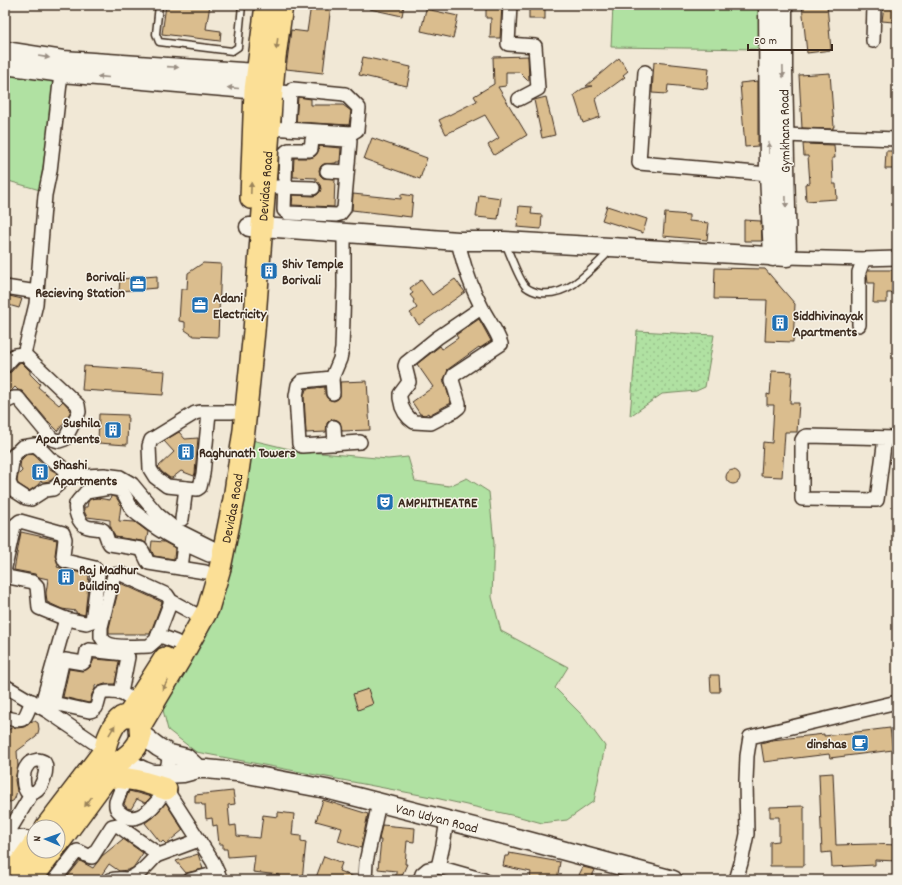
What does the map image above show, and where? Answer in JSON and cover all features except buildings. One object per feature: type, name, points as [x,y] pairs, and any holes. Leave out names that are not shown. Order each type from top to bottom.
[{"type":"main road","name":"Devidas Road","points":[[66,834],[118,766],[135,748],[140,739],[133,714],[167,639],[193,613],[199,598],[223,483],[243,308],[255,227],[275,187],[279,129],[270,84],[266,5]]},
{"type":"main road","name":"Devidas Road","points":[[118,766],[106,741],[121,718],[133,714],[179,660],[208,609],[220,568],[234,499],[244,430],[254,331],[255,227],[251,189],[270,84],[282,5]]},
{"type":"main road","name":"Devidas Road","points":[[52,819],[94,765],[118,766]]},
{"type":"main road","points":[[118,766],[143,781],[166,782]]},
{"type":"main road","points":[[8,880],[22,852]]},
{"type":"main road","points":[[31,880],[47,859]]},
{"type":"street","points":[[510,5],[508,44],[535,46],[538,89],[519,99]]},
{"type":"street","name":"Gymkhana Road","points":[[768,5],[769,174],[780,257]]},
{"type":"street","name":"Gymkhana Road","points":[[780,257],[784,135],[782,5]]},
{"type":"street","points":[[873,41],[874,5]]},
{"type":"street","points":[[5,51],[62,66]]},
{"type":"street","points":[[5,65],[62,66],[270,84],[293,89],[345,94],[358,108],[357,130],[352,133],[279,129]]},
{"type":"street","points":[[24,354],[36,304],[45,196],[50,171],[62,66]]},
{"type":"street","points":[[645,72],[640,163],[769,174]]},
{"type":"street","points":[[784,135],[897,139]]},
{"type":"street","points":[[314,138],[350,141],[344,209],[340,214],[288,213],[284,210],[275,187],[286,152],[289,150],[310,150],[312,140],[314,138]]},
{"type":"street","points":[[327,171],[347,172]]},
{"type":"street","points":[[275,187],[313,188]]},
{"type":"street","points":[[255,227],[458,241],[504,241],[780,257],[864,259],[897,258]]},
{"type":"street","points":[[333,393],[332,378],[340,359],[342,349],[344,233]]},
{"type":"street","points":[[458,241],[460,253],[470,283],[481,308],[501,344],[454,375],[452,380],[459,403],[458,408],[431,423],[414,422],[405,413],[400,398],[400,394],[409,382],[406,363],[438,338],[481,308]]},
{"type":"street","points":[[859,325],[859,272],[864,259]]},
{"type":"street","points":[[5,287],[37,292]]},
{"type":"street","points":[[5,366],[16,355],[24,354],[78,404],[79,412],[65,439],[59,441],[52,439],[18,398],[5,402]]},
{"type":"street","points":[[332,378],[302,381],[298,385],[296,396],[299,444],[302,446],[360,442]]},
{"type":"street","points":[[210,413],[203,474],[200,487],[197,489],[167,486],[155,477],[150,469],[149,446],[151,440],[195,413],[232,412]]},
{"type":"street","points":[[334,426],[335,444]]},
{"type":"street","points":[[804,437],[891,438],[877,500],[802,499],[802,440],[804,437]]},
{"type":"street","points":[[67,472],[60,483],[53,489],[45,490],[31,499],[26,498],[12,489],[9,482],[13,456],[22,447],[35,445],[41,448],[67,472],[87,476],[104,475],[120,477],[132,484],[157,514],[208,558]]},
{"type":"street","points":[[110,488],[121,490],[125,494],[131,508],[152,526],[208,558],[181,568],[149,564],[144,552],[141,549],[110,544],[107,541],[106,533],[102,529],[85,527],[80,522],[76,512],[76,504],[86,492],[110,488]]},
{"type":"street","points":[[182,518],[186,488]]},
{"type":"street","points":[[5,567],[14,526],[20,521],[63,533],[65,539],[63,556],[65,561],[95,568],[98,575],[92,621],[86,623],[66,619],[39,608],[37,586],[33,582],[8,577],[5,572]]},
{"type":"street","points":[[181,568],[184,544]]},
{"type":"street","points":[[171,601],[167,639],[156,640],[149,646],[119,646],[104,642],[101,637],[101,626],[114,575],[121,574],[167,595],[171,601],[193,613]]},
{"type":"street","points":[[44,706],[66,619]]},
{"type":"street","points":[[5,716],[14,720],[21,720],[44,706],[62,663],[65,660],[83,663],[85,661],[87,651],[89,650],[125,654],[128,658],[133,714]]},
{"type":"street","points":[[5,686],[44,706],[118,766],[115,806],[118,812],[126,817],[135,817],[149,811],[161,797],[166,782],[170,754]]},
{"type":"street","points":[[44,706],[93,711],[96,708],[100,695],[104,692],[133,714],[158,747],[170,754],[186,758],[198,769]]},
{"type":"street","points":[[736,880],[742,863],[747,834],[746,781],[747,756],[750,737],[897,702]]},
{"type":"street","name":"Van Udyan Road","points":[[166,782],[183,773],[198,769],[237,772],[326,789],[528,841],[666,879]]},
{"type":"street","points":[[166,782],[213,862],[219,877],[190,880]]},
{"type":"street","points":[[22,852],[5,838],[32,793]]},
{"type":"street","points":[[365,880],[366,862],[379,803]]},
{"type":"street","points":[[438,867],[443,845],[446,820]]},
{"type":"street","points":[[56,880],[77,851],[92,857],[112,826],[117,825],[154,851],[156,856]]},
{"type":"street","points":[[110,880],[116,878],[126,879],[135,876],[156,856],[199,840]]},
{"type":"street","points":[[420,880],[422,874],[428,869],[438,867],[484,880]]},
{"type":"lane","points":[[159,5],[156,34],[159,42],[232,51],[238,47],[242,5]]},
{"type":"lane","points":[[504,241],[526,287],[534,292],[548,294],[561,291],[579,281],[613,248]]},
{"type":"green space","points":[[613,5],[759,5],[759,49],[611,47]]},
{"type":"green space","points":[[5,75],[55,78],[40,190],[5,180]]},
{"type":"green space","points":[[637,331],[714,335],[705,387],[696,391],[662,394],[630,416]]},
{"type":"green space","points":[[252,440],[298,451],[388,459],[408,457],[415,481],[449,486],[467,478],[489,492],[494,543],[492,597],[501,631],[568,667],[555,688],[582,715],[605,746],[594,801],[567,820],[542,823],[431,797],[196,752],[168,730],[162,706],[219,602]]},
{"type":"place","name":"Shiv Temple Borivali","points":[[269,271]]},
{"type":"place","name":"Borivali Recieving Station","points":[[138,284]]},
{"type":"place","name":"Adani Electricity","points":[[200,305]]},
{"type":"place","name":"Siddhivinayak Apartments","points":[[780,323]]},
{"type":"place","name":"Sushila Apartments","points":[[113,430]]},
{"type":"place","name":"Raghunath Towers","points":[[186,452]]},
{"type":"place","name":"Shashi Apartments","points":[[40,472]]},
{"type":"place","name":"AMPHITHEATRE","points":[[385,502]]},
{"type":"place","name":"Raj Madhur Building","points":[[66,577]]},
{"type":"place","name":"dinshas","points":[[860,743]]}]
